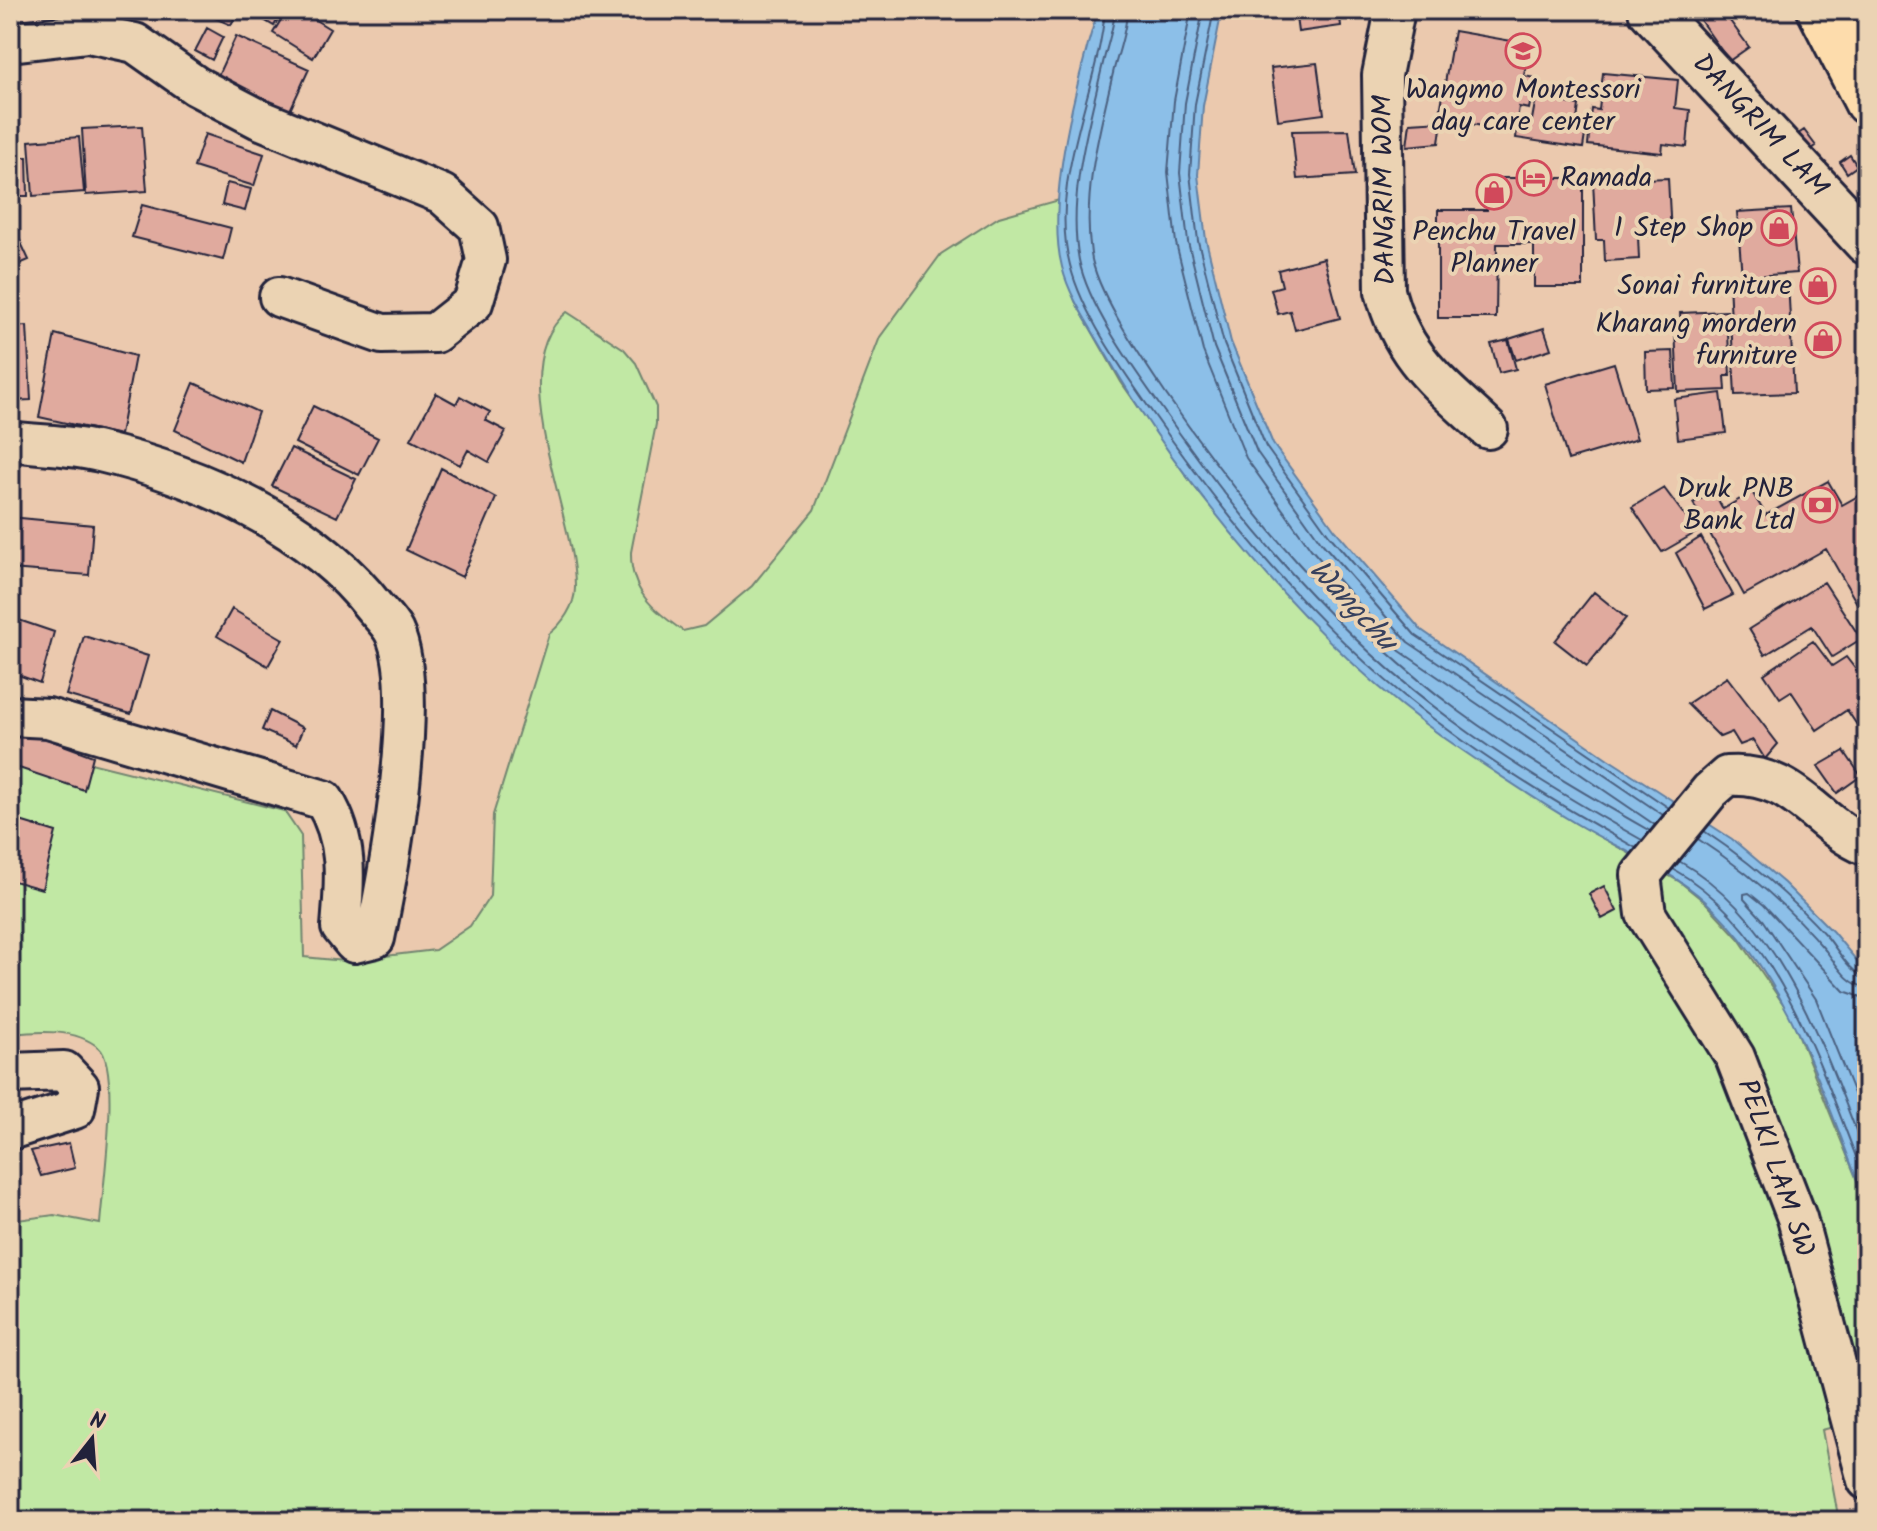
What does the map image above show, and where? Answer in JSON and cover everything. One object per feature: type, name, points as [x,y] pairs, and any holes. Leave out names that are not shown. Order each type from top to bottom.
[{"type":"highway","points":[[1820,10],[1867,102]]},
{"type":"highway","points":[[1860,10],[1867,23]]},
{"type":"street","name":"DANGRIM WOM","points":[[1395,10],[1382,75],[1385,291],[1393,320],[1409,352],[1488,429]]},
{"type":"street","name":"DANGRIM LAM","points":[[1651,10],[1867,242]]},
{"type":"street","points":[[10,42],[88,33],[135,43],[196,86],[259,119],[442,194],[479,227],[486,260],[473,303],[435,333],[382,334],[279,297]]},
{"type":"street","points":[[10,441],[99,452],[203,485],[295,532],[354,581],[394,632],[407,690],[398,786],[375,938],[354,943],[341,927],[344,849],[339,824],[324,800],[48,718],[10,716]]},
{"type":"street","name":"PELKI LAM SW","points":[[1867,846],[1792,790],[1757,777],[1727,776],[1710,791],[1641,875],[1646,914],[1710,1011],[1735,1057],[1797,1218],[1867,1480]]},
{"type":"street","points":[[10,1073],[64,1071],[79,1087],[75,1109],[10,1130]]},
{"type":"green space","points":[[1059,200],[1058,235],[1075,301],[1121,382],[1192,484],[1301,611],[1377,684],[1442,736],[1575,823],[1680,882],[1706,903],[1739,939],[1790,1014],[1867,1205],[1867,1418],[1822,1430],[1839,1521],[10,1521],[10,1221],[54,1215],[100,1224],[110,1104],[109,1079],[99,1048],[68,1034],[10,1034],[10,743],[284,811],[301,836],[304,957],[344,961],[435,950],[470,926],[490,896],[493,815],[549,634],[567,614],[573,601],[572,557],[540,404],[540,368],[548,337],[567,312],[624,349],[636,363],[656,407],[656,424],[631,552],[632,566],[634,578],[645,598],[683,631],[704,626],[752,586],[814,510],[880,337],[941,254],[999,217]]},
{"type":"water","name":"Wangchu","points":[[1098,10],[1222,10],[1203,106],[1198,175],[1206,240],[1231,342],[1273,444],[1335,530],[1420,629],[1608,759],[1732,839],[1784,883],[1833,932],[1867,973],[1867,1205],[1803,1044],[1762,968],[1736,933],[1692,890],[1542,803],[1446,739],[1349,660],[1255,562],[1171,455],[1135,401],[1074,299],[1062,267],[1058,240],[1058,208],[1066,138]]},
{"type":"building","points":[[213,10],[238,10],[231,25],[210,16]]},
{"type":"building","points":[[256,10],[283,10],[274,26],[254,14]]},
{"type":"building","points":[[287,10],[299,10],[330,29],[313,58],[273,33]]},
{"type":"building","points":[[1295,10],[1339,10],[1341,26],[1298,32]]},
{"type":"building","points":[[1716,10],[1722,10],[1749,47],[1729,61],[1700,20]]},
{"type":"building","points":[[207,28],[223,37],[212,60],[195,51]]},
{"type":"building","points":[[1454,31],[1529,44],[1524,76],[1535,78],[1529,109],[1519,107],[1515,132],[1439,118]]},
{"type":"building","points":[[236,36],[309,69],[286,119],[213,86]]},
{"type":"building","points":[[1317,63],[1324,114],[1278,120],[1271,68]]},
{"type":"building","points":[[1603,73],[1678,80],[1675,108],[1690,110],[1687,147],[1663,144],[1662,153],[1588,145],[1592,109],[1599,110]]},
{"type":"building","points":[[1536,98],[1579,105],[1577,120],[1587,122],[1583,148],[1516,138],[1518,122],[1531,125]]},
{"type":"building","points":[[1442,121],[1439,143],[1407,146],[1410,123]]},
{"type":"building","points":[[142,126],[147,191],[86,195],[82,129]]},
{"type":"building","points":[[1349,130],[1355,175],[1297,179],[1292,131]]},
{"type":"building","points":[[1804,130],[1816,146],[1804,155],[1791,139]]},
{"type":"building","points":[[205,134],[264,154],[254,186],[194,167]]},
{"type":"building","points":[[79,137],[84,192],[33,196],[29,141]]},
{"type":"building","points":[[1850,155],[1857,166],[1847,173],[1840,162]]},
{"type":"building","points":[[10,157],[27,157],[28,196],[10,196]]},
{"type":"building","points":[[1487,178],[1583,178],[1583,287],[1534,287],[1534,244],[1497,244],[1496,318],[1438,318],[1438,210],[1487,210]]},
{"type":"building","points":[[1668,178],[1671,235],[1638,236],[1639,259],[1605,261],[1604,240],[1596,240],[1593,181]]},
{"type":"building","points":[[227,183],[251,189],[245,211],[222,205]]},
{"type":"building","points":[[142,205],[231,228],[223,260],[132,237]]},
{"type":"building","points":[[1791,209],[1797,273],[1742,277],[1737,212]]},
{"type":"building","points":[[16,232],[29,260],[10,268],[10,235]]},
{"type":"building","points":[[1324,258],[1340,318],[1295,330],[1290,311],[1278,314],[1271,289],[1282,286],[1278,270]]},
{"type":"building","points":[[1788,281],[1794,393],[1735,395],[1729,283]]},
{"type":"building","points":[[1727,311],[1730,376],[1725,376],[1726,390],[1678,392],[1675,328],[1681,328],[1680,313]]},
{"type":"building","points":[[27,326],[31,400],[10,401],[10,327]]},
{"type":"building","points":[[1544,328],[1551,349],[1516,360],[1509,339]]},
{"type":"building","points":[[55,334],[135,356],[120,435],[39,417]]},
{"type":"building","points":[[1508,340],[1516,369],[1499,373],[1491,344]]},
{"type":"building","points":[[1673,351],[1675,388],[1646,389],[1645,352]]},
{"type":"building","points":[[1614,363],[1637,439],[1568,460],[1545,384]]},
{"type":"building","points":[[194,383],[258,412],[241,462],[175,430]]},
{"type":"building","points":[[436,393],[456,404],[460,396],[490,412],[485,420],[506,431],[489,462],[468,450],[460,465],[411,439]]},
{"type":"building","points":[[1721,393],[1726,433],[1678,439],[1674,399]]},
{"type":"building","points":[[313,406],[378,438],[359,475],[295,443]]},
{"type":"building","points":[[291,448],[356,479],[337,517],[272,486]]},
{"type":"building","points":[[441,468],[496,498],[462,577],[406,550]]},
{"type":"building","points":[[1828,481],[1842,505],[1867,491],[1867,621],[1826,549],[1744,595],[1693,503],[1714,492],[1723,509],[1752,492],[1766,515]]},
{"type":"building","points":[[1664,488],[1697,532],[1662,552],[1632,507]]},
{"type":"building","points":[[10,517],[93,525],[89,575],[10,569]]},
{"type":"building","points":[[1701,537],[1733,595],[1705,609],[1676,553]]},
{"type":"building","points":[[1824,582],[1861,639],[1832,657],[1812,626],[1765,655],[1749,629]]},
{"type":"building","points":[[1594,592],[1626,618],[1587,666],[1555,641]]},
{"type":"building","points":[[232,609],[283,639],[268,666],[217,636]]},
{"type":"building","points":[[10,617],[54,632],[40,683],[10,672]]},
{"type":"building","points":[[84,636],[148,656],[131,714],[66,695]]},
{"type":"building","points":[[1813,641],[1832,666],[1846,657],[1867,684],[1867,722],[1859,728],[1847,710],[1817,730],[1791,691],[1780,698],[1764,674]]},
{"type":"building","points":[[1727,677],[1778,744],[1765,759],[1753,740],[1740,745],[1732,732],[1720,737],[1687,704]]},
{"type":"building","points":[[270,711],[303,728],[296,745],[262,730]]},
{"type":"building","points":[[12,726],[93,756],[84,790],[10,765]]},
{"type":"building","points":[[1844,751],[1861,776],[1837,793],[1818,766]]},
{"type":"building","points":[[10,818],[56,832],[42,889],[10,880]]},
{"type":"building","points":[[1604,886],[1617,911],[1602,919],[1589,894]]},
{"type":"building","points":[[69,1143],[75,1168],[41,1176],[31,1151]]},
{"type":"place","name":"Wangmo Montessori day care center","points":[[1523,51]]},
{"type":"place","name":"Ramada","points":[[1534,178]]},
{"type":"place","name":"Penchu Travel Planner","points":[[1494,192]]},
{"type":"place","name":"1 Step Shop","points":[[1779,228]]},
{"type":"place","name":"Sonai furniture","points":[[1818,286]]},
{"type":"place","name":"Kharang mordern furniture","points":[[1823,340]]},
{"type":"place","name":"Druk PNB Bank Ltd","points":[[1820,505]]}]
